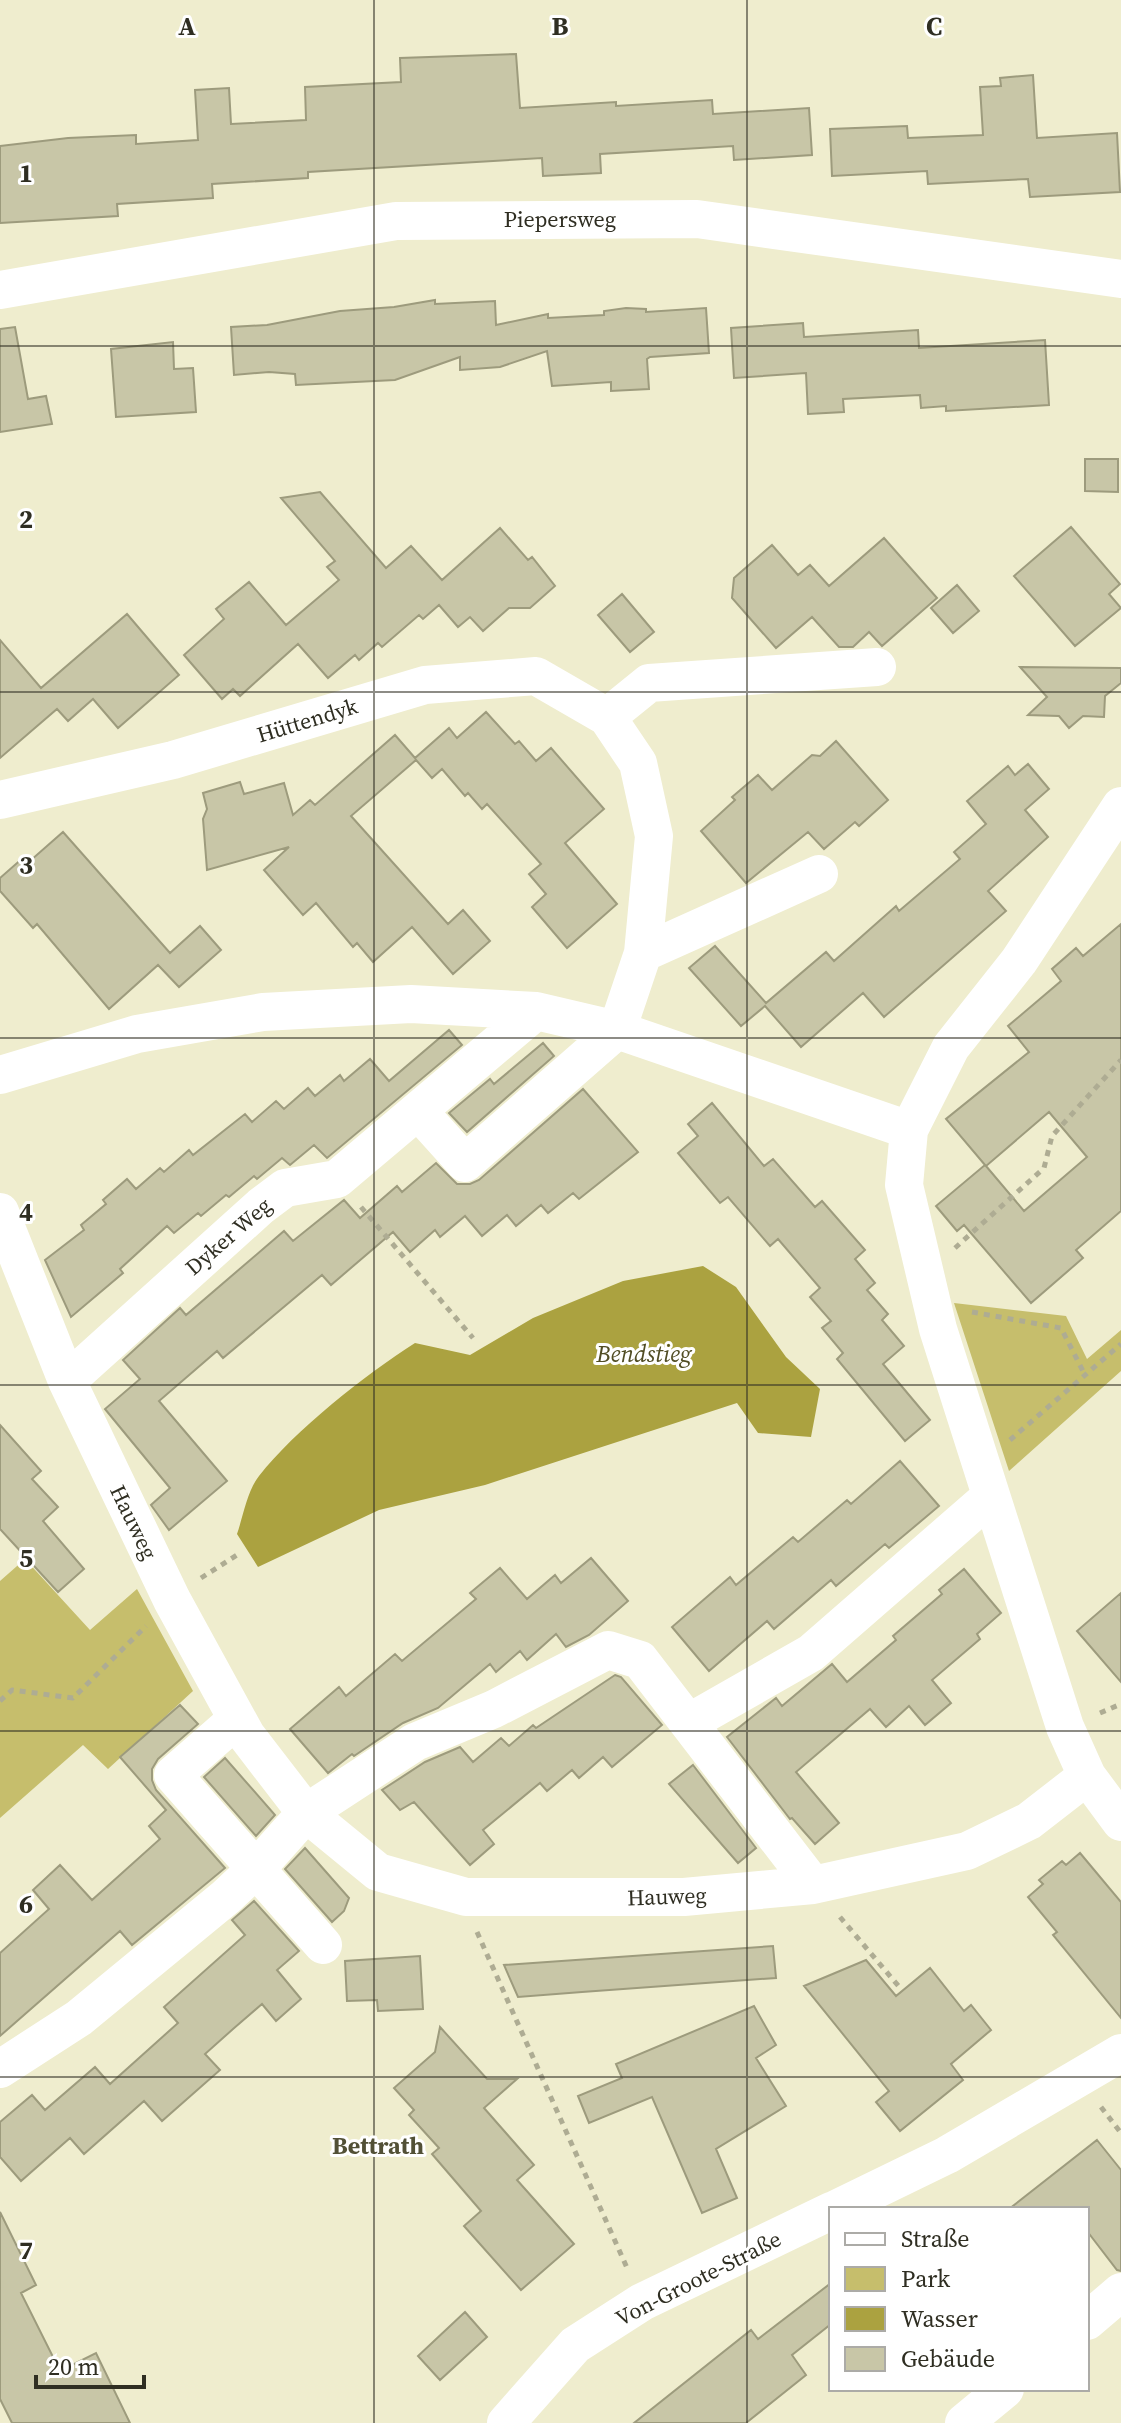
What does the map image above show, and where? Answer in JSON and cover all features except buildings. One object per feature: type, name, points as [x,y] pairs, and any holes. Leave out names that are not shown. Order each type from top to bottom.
[{"type":"street","name":"Piepersweg","points":[[0,290],[412,220],[697,219],[1121,279]]},
{"type":"street","points":[[607,717],[649,683],[877,667]]},
{"type":"street","name":"Hüttendyk","points":[[0,800],[173,760],[425,685],[536,676],[607,717],[638,763],[654,836],[643,953],[617,1030]]},
{"type":"street","points":[[1121,806],[1019,961],[951,1047],[909,1130],[904,1185],[938,1329],[1065,1727],[1087,1776],[1121,1822]]},
{"type":"street","points":[[643,953],[819,874]]},
{"type":"street","points":[[0,1075],[137,1034],[263,1012],[411,1004],[536,1011],[617,1030],[909,1130]]},
{"type":"street","name":"Dyker Weg","points":[[67,1381],[228,1235],[285,1188],[337,1179],[536,1011]]},
{"type":"street","points":[[419,1112],[465,1163],[617,1030]]},
{"type":"street","name":"Hauweg","points":[[0,1212],[67,1381],[172,1600],[246,1735],[306,1813],[378,1872],[466,1897],[684,1897],[813,1885],[967,1851],[1029,1821],[1087,1776]]},
{"type":"street","points":[[690,1722],[811,1653],[986,1482]]},
{"type":"street","points":[[0,2069],[79,2018],[257,1868],[306,1813],[415,1742],[494,1709],[608,1650],[640,1660],[813,1885]]},
{"type":"street","points":[[237,1719],[173,1775],[323,1945]]},
{"type":"street","name":"Von-Groote-Straße","points":[[839,2207],[947,2155],[1121,2053]]},
{"type":"street","name":"Von-Groote-Straße","points":[[506,2423],[575,2345],[642,2302],[829,2212]]},
{"type":"street","points":[[1089,2319],[1121,2292]]},
{"type":"street","points":[[964,2423],[1003,2391]]},
{"type":"path","points":[[924,1275],[1044,1168],[1052,1136],[1121,1060]]},
{"type":"path","points":[[337,1179],[473,1338]]},
{"type":"path","points":[[938,1329],[973,1312],[1061,1328],[1085,1375]]},
{"type":"path","points":[[986,1482],[1085,1375],[1121,1344]]},
{"type":"path","points":[[0,1701],[12,1690],[73,1698],[189,1585],[240,1553]]},
{"type":"path","points":[[813,1885],[901,1989]]},
{"type":"path","points":[[466,1897],[478,1935],[642,2302]]},
{"type":"green space","points":[[954,1303],[1066,1316],[1087,1359],[1121,1330],[1121,1371],[1009,1471]]},
{"type":"green space","points":[[25,1559],[90,1630],[137,1589],[193,1691],[108,1769],[83,1745],[0,1818],[0,1581]]},
{"type":"water","name":"Bendstieg","points":[[703,1266],[736,1287],[786,1357],[820,1389],[811,1437],[758,1433],[737,1403],[485,1485],[379,1510],[258,1567],[237,1534],[251,1489],[274,1458],[332,1404],[415,1343],[470,1355],[533,1318],[623,1281]]},
{"type":"district","name":"Bettrath","points":[[378,2146]]}]
